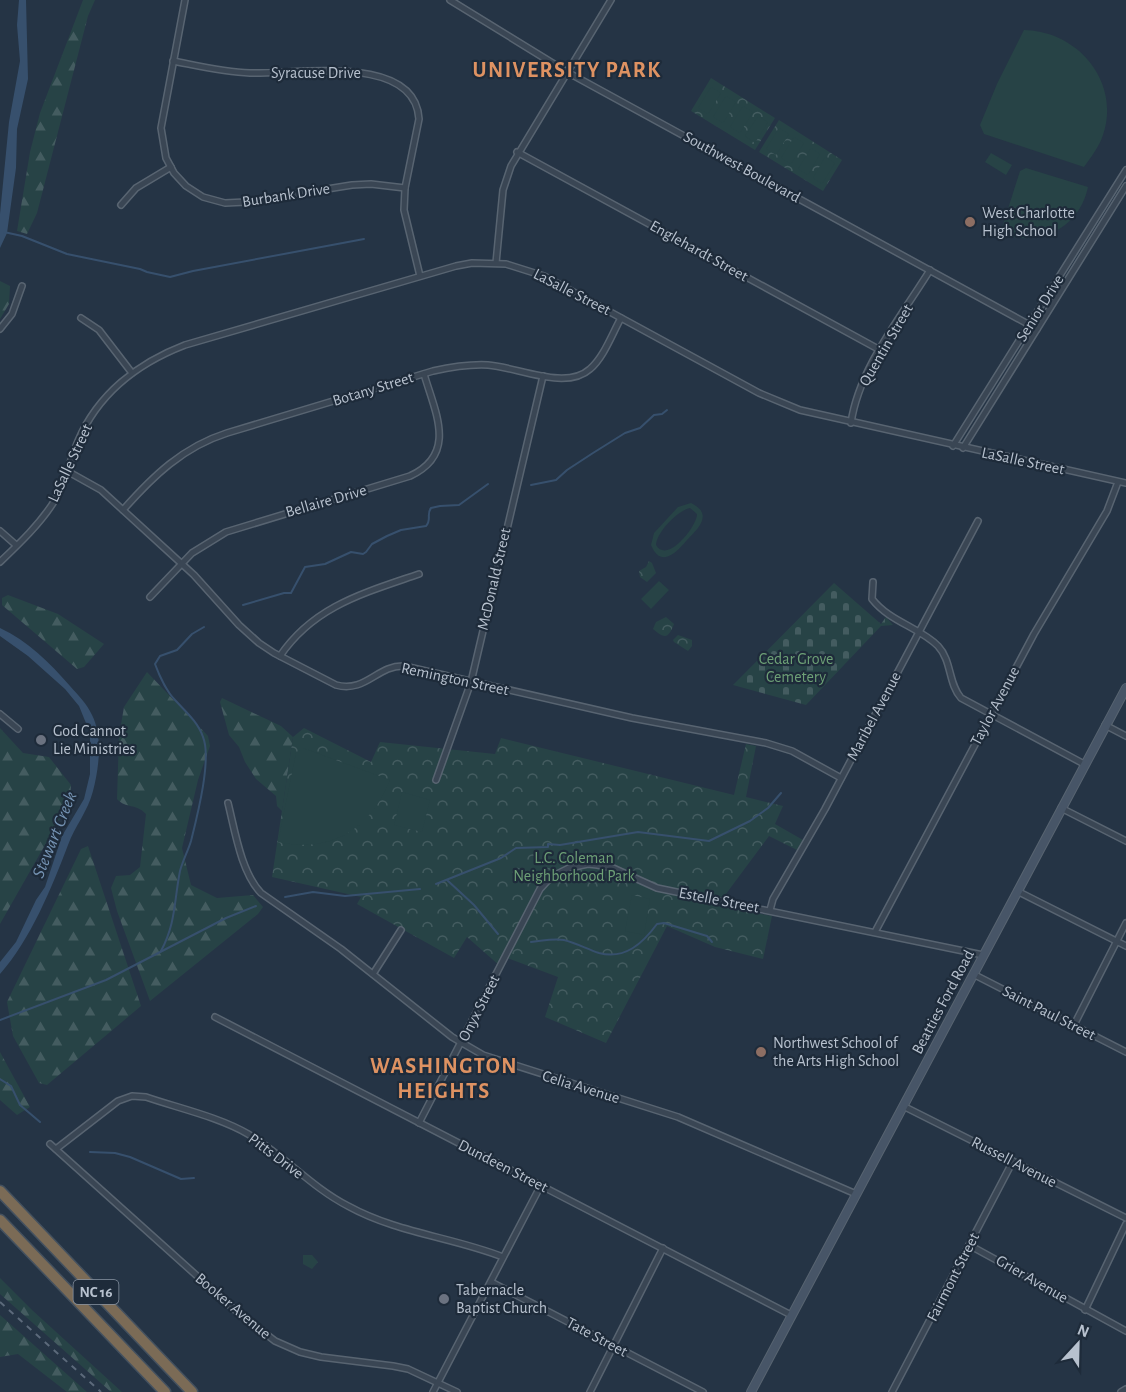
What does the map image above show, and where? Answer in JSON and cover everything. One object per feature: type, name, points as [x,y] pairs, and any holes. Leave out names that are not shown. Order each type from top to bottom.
[{"type":"highway","name":"NC 16","points":[[0,1191],[192,1392]]},
{"type":"highway","name":"NC 16","points":[[0,1220],[165,1392]]},
{"type":"main road","name":"Beatties Ford Road","points":[[751,1392],[1126,688]]},
{"type":"street","name":"Burbank Drive","points":[[185,0],[161,129],[164,152],[171,167],[178,178],[193,191],[203,197],[225,203],[246,202],[352,185],[371,184],[405,188]]},
{"type":"street","name":"Southwest Boulevard","points":[[450,0],[567,72],[1037,329]]},
{"type":"street","points":[[496,263],[503,190],[517,152],[611,0]]},
{"type":"street","name":"Syracuse Drive","points":[[173,62],[249,73],[363,72],[383,77],[399,85],[408,93],[419,114],[418,129],[405,188],[405,220],[420,276]]},
{"type":"street","name":"Englehardt Street","points":[[517,152],[880,350]]},
{"type":"street","points":[[120,206],[136,188],[171,167]]},
{"type":"street","name":"Senior Drive","points":[[953,446],[1126,170]]},
{"type":"street","name":"Senior Drive","points":[[963,448],[1126,186]]},
{"type":"street","name":"LaSalle Street","points":[[0,562],[54,502],[79,438],[91,417],[109,394],[132,373],[153,359],[184,345],[472,263],[514,265],[544,276],[771,399],[800,410],[1126,483]]},
{"type":"street","name":"Quentin Street","points":[[851,423],[860,387],[880,350],[930,270]]},
{"type":"street","points":[[0,330],[12,314],[22,286]]},
{"type":"street","points":[[81,318],[99,330],[132,373]]},
{"type":"street","name":"Botany Street","points":[[123,510],[159,471],[201,443],[227,433],[424,374],[459,366],[486,365],[567,379],[576,378],[586,373],[597,361],[621,318]]},
{"type":"street","name":"Bellaire Drive","points":[[150,597],[182,563],[202,546],[226,532],[410,476],[422,470],[434,456],[440,436],[439,422],[424,374]]},
{"type":"street","name":"McDonald Street","points":[[436,780],[471,682],[543,375]]},
{"type":"street","name":"Remington Street","points":[[67,471],[89,482],[182,563],[247,633],[279,656],[336,685],[358,686],[387,668],[400,666],[632,718],[766,742],[792,751],[841,778]]},
{"type":"street","name":"Taylor Avenue","points":[[875,932],[1034,634],[1107,511],[1118,482]]},
{"type":"street","name":"Maribel Avenue","points":[[770,910],[773,899],[841,778],[978,521]]},
{"type":"street","points":[[0,531],[16,545]]},
{"type":"street","points":[[279,656],[298,632],[342,602],[419,574]]},
{"type":"street","points":[[873,582],[872,597],[875,603],[892,618],[932,641],[943,653],[953,686],[961,698],[1084,765]]},
{"type":"street","points":[[0,714],[18,729]]},
{"type":"street","points":[[1105,725],[1126,736]]},
{"type":"street","name":"Celia Avenue","points":[[228,803],[247,872],[254,886],[267,898],[341,949],[461,1043],[490,1058],[678,1117],[856,1194]]},
{"type":"street","points":[[1061,808],[1126,841]]},
{"type":"street","name":"Estelle Street","points":[[505,957],[540,889],[558,873],[578,865],[604,866],[657,888],[983,955]]},
{"type":"street","points":[[1017,891],[1126,946]]},
{"type":"street","points":[[1074,1025],[1126,923]]},
{"type":"street","points":[[373,974],[401,930]]},
{"type":"street","name":"Onyx Street","points":[[419,1122],[505,957]]},
{"type":"street","name":"Saint Paul Street","points":[[973,974],[1126,1052]]},
{"type":"street","name":"Dundeen Street","points":[[215,1017],[791,1315]]},
{"type":"street","name":"Pitts Drive","points":[[56,1149],[118,1101],[132,1095],[146,1097],[230,1125],[249,1135],[312,1184],[368,1216],[408,1231],[503,1257]]},
{"type":"street","name":"Russell Avenue","points":[[903,1106],[1126,1218]]},
{"type":"street","name":"Booker Avenue","points":[[50,1143],[235,1310],[275,1341],[321,1357],[400,1367],[457,1392]]},
{"type":"street","name":"Fairmont Street","points":[[893,1392],[1013,1161]]},
{"type":"street","points":[[433,1392],[541,1185]]},
{"type":"street","points":[[1085,1310],[1126,1224]]},
{"type":"street","name":"Grier Avenue","points":[[969,1245],[1126,1331]]},
{"type":"street","points":[[590,1392],[663,1248]]},
{"type":"street","name":"Tate Street","points":[[491,1282],[703,1392]]},
{"type":"green space","points":[[83,0],[95,0],[88,16],[37,213],[27,234],[17,231],[30,152],[40,113]]},
{"type":"green space","points":[[1024,30],[1062,39],[1090,63],[1100,79],[1106,96],[1107,115],[1103,135],[1095,152],[1084,167],[984,134],[980,125],[997,84]]},
{"type":"green space","points":[[711,78],[775,118],[755,150],[691,111]]},
{"type":"green space","points":[[711,87],[721,93],[708,114],[698,108]]},
{"type":"green space","points":[[726,96],[736,102],[723,123],[713,117]]},
{"type":"green space","points":[[743,106],[753,112],[740,133],[730,127]]},
{"type":"green space","points":[[758,116],[768,122],[755,143],[745,136]]},
{"type":"green space","points":[[779,120],[842,160],[823,191],[759,152]]},
{"type":"green space","points":[[779,128],[789,134],[776,155],[766,149]]},
{"type":"green space","points":[[794,137],[804,143],[791,164],[781,158]]},
{"type":"green space","points":[[811,148],[820,154],[808,175],[798,169]]},
{"type":"green space","points":[[991,153],[1012,165],[1006,175],[985,162]]},
{"type":"green space","points":[[825,157],[835,163],[822,184],[813,178]]},
{"type":"green space","points":[[1026,168],[1088,187],[1083,202],[1066,224],[1043,236],[1029,238],[1000,234],[1020,171]]},
{"type":"green space","points":[[0,281],[10,286],[9,304],[0,319]]},
{"type":"green space","points":[[691,503],[698,507],[702,512],[702,522],[674,553],[664,557],[659,556],[651,545],[654,533],[678,507]],"holes":[[[690,508],[697,514],[693,526],[675,547],[661,550],[656,545],[660,534],[674,517]]]},
{"type":"green space","points":[[649,561],[656,573],[647,582],[640,577],[639,571],[646,567]]},
{"type":"green space","points":[[659,581],[669,590],[651,609],[641,599]]},
{"type":"green space","name":"Cedar Grove Cemetery","points":[[834,583],[881,624],[886,617],[893,625],[881,626],[806,705],[733,685]]},
{"type":"green space","points":[[8,595],[58,614],[104,644],[84,667],[77,669],[2,605],[2,598]]},
{"type":"green space","points":[[666,617],[674,624],[670,633],[663,636],[653,629],[656,622]]},
{"type":"green space","points":[[678,635],[692,640],[692,646],[688,651],[674,642],[673,640]]},
{"type":"green space","points":[[147,672],[208,736],[210,746],[198,780],[182,848],[191,885],[217,898],[253,895],[263,907],[258,914],[150,1001],[117,911],[111,888],[116,876],[130,875],[140,867],[146,814],[139,808],[124,804],[117,799],[119,736],[124,707]]},
{"type":"green space","points":[[222,698],[281,726],[293,737],[282,811],[277,806],[276,796],[256,779],[239,747],[229,735],[220,702]]},
{"type":"green space","points":[[0,728],[23,753],[49,757],[71,785],[70,801],[0,924]]},
{"type":"green space","name":"L.C. Coleman Neighborhood Park","points":[[304,728],[371,762],[380,742],[495,754],[501,738],[734,795],[746,744],[756,746],[746,797],[783,806],[775,824],[803,840],[797,850],[769,836],[717,906],[772,916],[763,959],[715,947],[667,926],[606,1043],[545,1017],[558,977],[505,957],[500,966],[467,937],[454,958],[357,904],[361,897],[272,877],[293,737]]},
{"type":"green space","points":[[303,748],[390,780],[372,812],[346,834],[315,844],[297,845],[278,842],[296,753]]},
{"type":"green space","points":[[402,792],[430,800],[422,832],[394,825]]},
{"type":"green space","points":[[88,846],[141,1006],[47,1085],[39,1083],[13,1036],[7,1002],[81,849]]},
{"type":"green space","points":[[632,895],[650,899],[644,935],[625,931]]},
{"type":"green space","points":[[0,1052],[30,1107],[17,1115],[0,1100]]},
{"type":"green space","points":[[303,1255],[312,1255],[318,1262],[312,1269],[303,1264]]},
{"type":"green space","points":[[0,1278],[122,1392],[111,1392],[0,1294]]},
{"type":"green space","points":[[0,1315],[87,1392],[67,1392],[18,1354],[0,1357]]},
{"type":"water","points":[[19,0],[26,0],[28,79],[17,129],[16,168],[7,233],[0,248],[0,214],[9,122],[20,61],[17,25]]},
{"type":"water","points":[[0,628],[20,639],[38,653],[82,700],[90,711],[98,733],[99,753],[91,798],[71,838],[48,895],[31,929],[0,974],[0,962],[16,942],[36,900],[45,887],[62,836],[84,799],[90,774],[90,733],[79,706],[65,689],[28,656],[0,636]]},
{"type":"waterway","points":[[4,232],[22,236],[67,254],[170,277],[364,239]]},
{"type":"waterway","points":[[531,485],[556,480],[593,453],[625,433],[640,428],[654,415],[662,414],[667,410]]},
{"type":"waterway","points":[[243,605],[291,593],[305,567],[325,564],[351,552],[363,554],[372,544],[387,536],[401,530],[426,526],[429,522],[431,508],[459,505],[488,484]]},
{"type":"waterway","points":[[161,951],[174,912],[180,871],[197,818],[206,759],[203,737],[198,726],[169,693],[155,664],[160,656],[177,650],[192,634],[204,627]]},
{"type":"waterway","points":[[436,884],[501,858],[516,848],[548,847],[548,844],[560,845],[638,832],[709,841],[750,821],[768,808],[781,793]]},
{"type":"waterway","points":[[447,880],[474,905],[498,934]]},
{"type":"waterway","points":[[285,897],[313,892],[345,896],[420,889]]},
{"type":"waterway","points":[[0,1020],[106,980],[226,918],[256,906]]},
{"type":"waterway","points":[[531,942],[564,940],[599,953],[617,954],[632,948],[646,938],[657,924],[664,923],[707,936],[712,942]]},
{"type":"waterway","points":[[0,1079],[11,1086],[20,1105],[40,1122]]},
{"type":"waterway","points":[[90,1152],[115,1153],[181,1179],[194,1178]]},
{"type":"railway","points":[[0,1302],[101,1392]]},
{"type":"place","name":"West Charlotte High School","points":[[970,222]]},
{"type":"place","name":"God Cannot Lie Ministries","points":[[41,740]]},
{"type":"place","name":"Northwest School of the Arts High School","points":[[761,1052]]},
{"type":"place","name":"Tabernacle Baptist Church","points":[[444,1299]]},
{"type":"district","name":"UNIVERSITY PARK","points":[[567,70]]},
{"type":"district","name":"WASHINGTON HEIGHTS","points":[[444,1078]]},
{"type":"water label","name":"Stewart Creek","points":[[55,835]]}]
